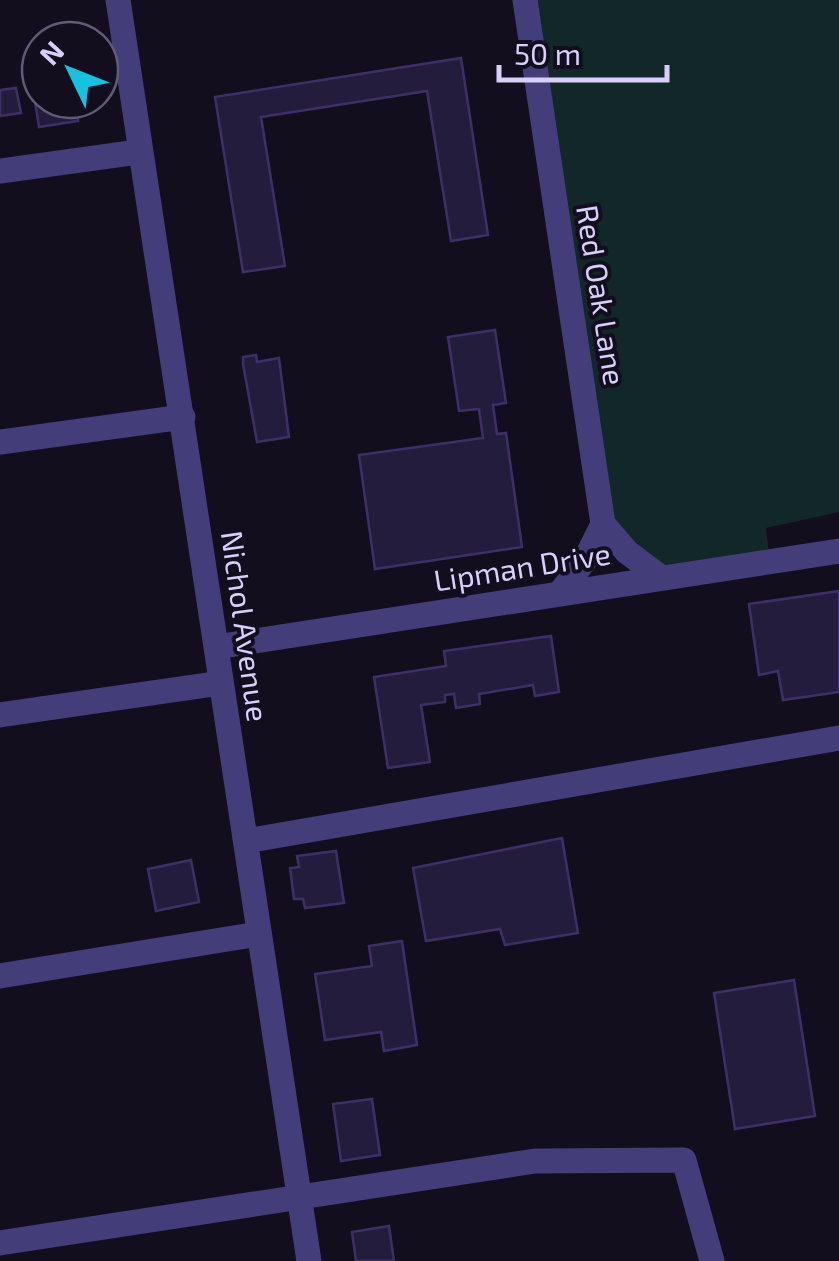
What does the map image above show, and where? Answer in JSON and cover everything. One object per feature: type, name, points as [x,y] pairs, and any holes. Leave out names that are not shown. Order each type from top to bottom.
[{"type":"street","name":"Nichol Avenue","points":[[118,0],[309,1261]]},
{"type":"street","name":"Red Oak Lane","points":[[525,0],[603,524]]},
{"type":"street","points":[[0,171],[138,152]]},
{"type":"street","points":[[0,442],[183,417]]},
{"type":"street","points":[[559,594],[585,560],[603,524],[626,552],[659,576]]},
{"type":"street","name":"Lipman Drive","points":[[216,647],[839,551]]},
{"type":"street","points":[[0,715],[221,683]]},
{"type":"street","points":[[246,841],[839,738]]},
{"type":"street","points":[[0,976],[258,934]]},
{"type":"street","points":[[0,1243],[535,1161],[684,1160],[712,1261]]},
{"type":"green space","points":[[533,0],[839,0],[839,512],[766,528],[769,554],[659,576],[603,524]]},
{"type":"building","points":[[461,58],[488,235],[451,241],[427,91],[261,117],[285,266],[243,272],[215,97]]},
{"type":"building","points":[[16,88],[20,113],[0,116],[0,90]]},
{"type":"building","points":[[38,120],[78,120],[78,121],[39,127]]},
{"type":"building","points":[[495,330],[506,403],[493,405],[497,434],[506,433],[522,547],[375,569],[359,455],[483,438],[479,409],[459,411],[448,337]]},
{"type":"building","points":[[256,355],[257,362],[279,358],[289,437],[257,442],[243,364],[243,357]]},
{"type":"building","points":[[839,591],[839,692],[783,700],[778,671],[759,675],[749,604]]},
{"type":"building","points":[[551,636],[559,692],[535,696],[533,685],[479,694],[480,704],[456,708],[454,694],[445,695],[445,702],[421,705],[430,762],[388,768],[374,677],[446,666],[444,651]]},
{"type":"building","points":[[562,838],[578,933],[505,945],[500,929],[426,941],[413,868]]},
{"type":"building","points":[[336,851],[344,903],[305,908],[303,899],[294,899],[290,868],[299,867],[297,856]]},
{"type":"building","points":[[191,860],[199,902],[156,911],[148,869]]},
{"type":"building","points":[[402,941],[417,1045],[384,1051],[381,1032],[325,1040],[315,974],[372,966],[369,946]]},
{"type":"building","points":[[794,980],[815,1116],[735,1129],[714,993]]},
{"type":"building","points":[[372,1099],[380,1155],[341,1161],[333,1104]]},
{"type":"building","points":[[389,1226],[394,1261],[356,1261],[352,1232]]}]
